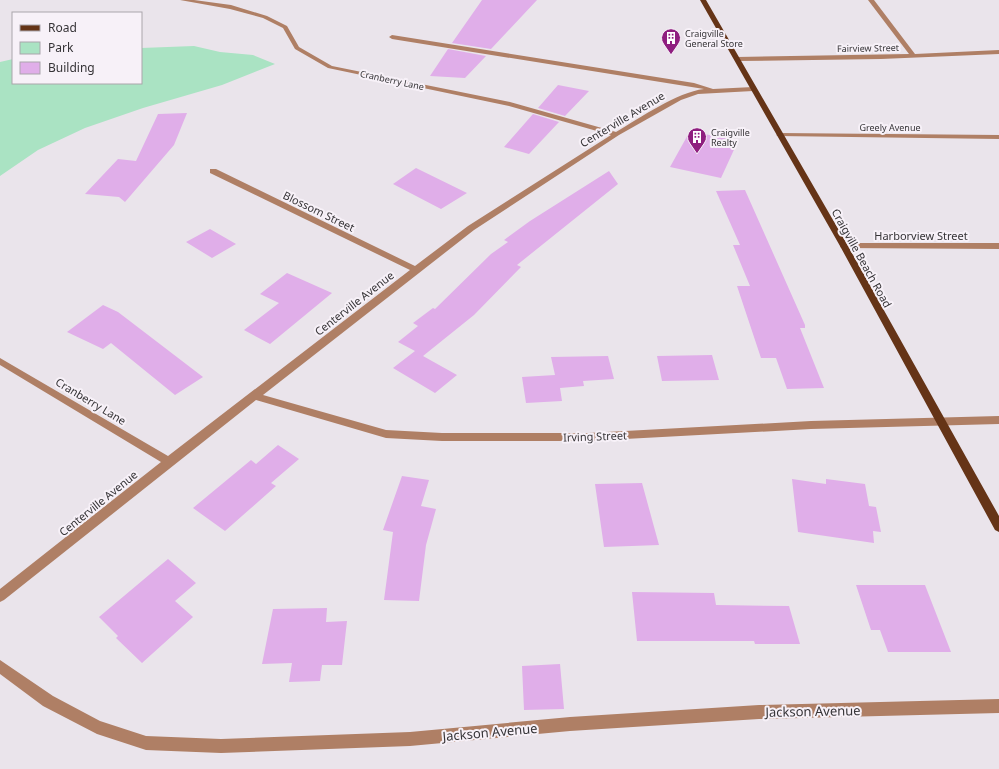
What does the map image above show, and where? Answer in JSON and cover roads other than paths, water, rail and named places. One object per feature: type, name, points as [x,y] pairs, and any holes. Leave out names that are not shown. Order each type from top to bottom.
[{"type":"main road","name":"Craigville Beach Road","points":[[703,0],[844,246],[999,528]]},
{"type":"street","name":"Cranberry Lane","points":[[183,0],[231,7],[265,17],[286,27],[297,48],[330,67],[510,104],[617,134]]},
{"type":"street","points":[[871,0],[914,56]]},
{"type":"street","points":[[392,37],[694,85],[716,90]]},
{"type":"street","name":"Fairview Street","points":[[737,59],[914,56],[999,52]]},
{"type":"street","name":"Centerville Avenue","points":[[0,596],[169,462],[471,228],[617,134],[679,99],[698,92],[753,89]]},
{"type":"street","name":"Greely Avenue","points":[[780,135],[999,137]]},
{"type":"street","name":"Blossom Street","points":[[213,171],[416,270]]},
{"type":"street","name":"Harborview Street","points":[[844,246],[999,246]]},
{"type":"street","name":"Cranberry Lane","points":[[0,361],[169,462]]},
{"type":"street","name":"Irving Street","points":[[255,396],[386,434],[442,437],[588,437],[811,425],[999,420]]},
{"type":"street","name":"Jackson Avenue","points":[[0,666],[48,701],[97,727],[146,743],[221,746],[410,739],[570,724],[759,712],[999,706]]},
{"type":"place","name":"Craigville General Store","points":[[671,55]]},
{"type":"place","name":"Craigville Realty","points":[[697,154]]}]
